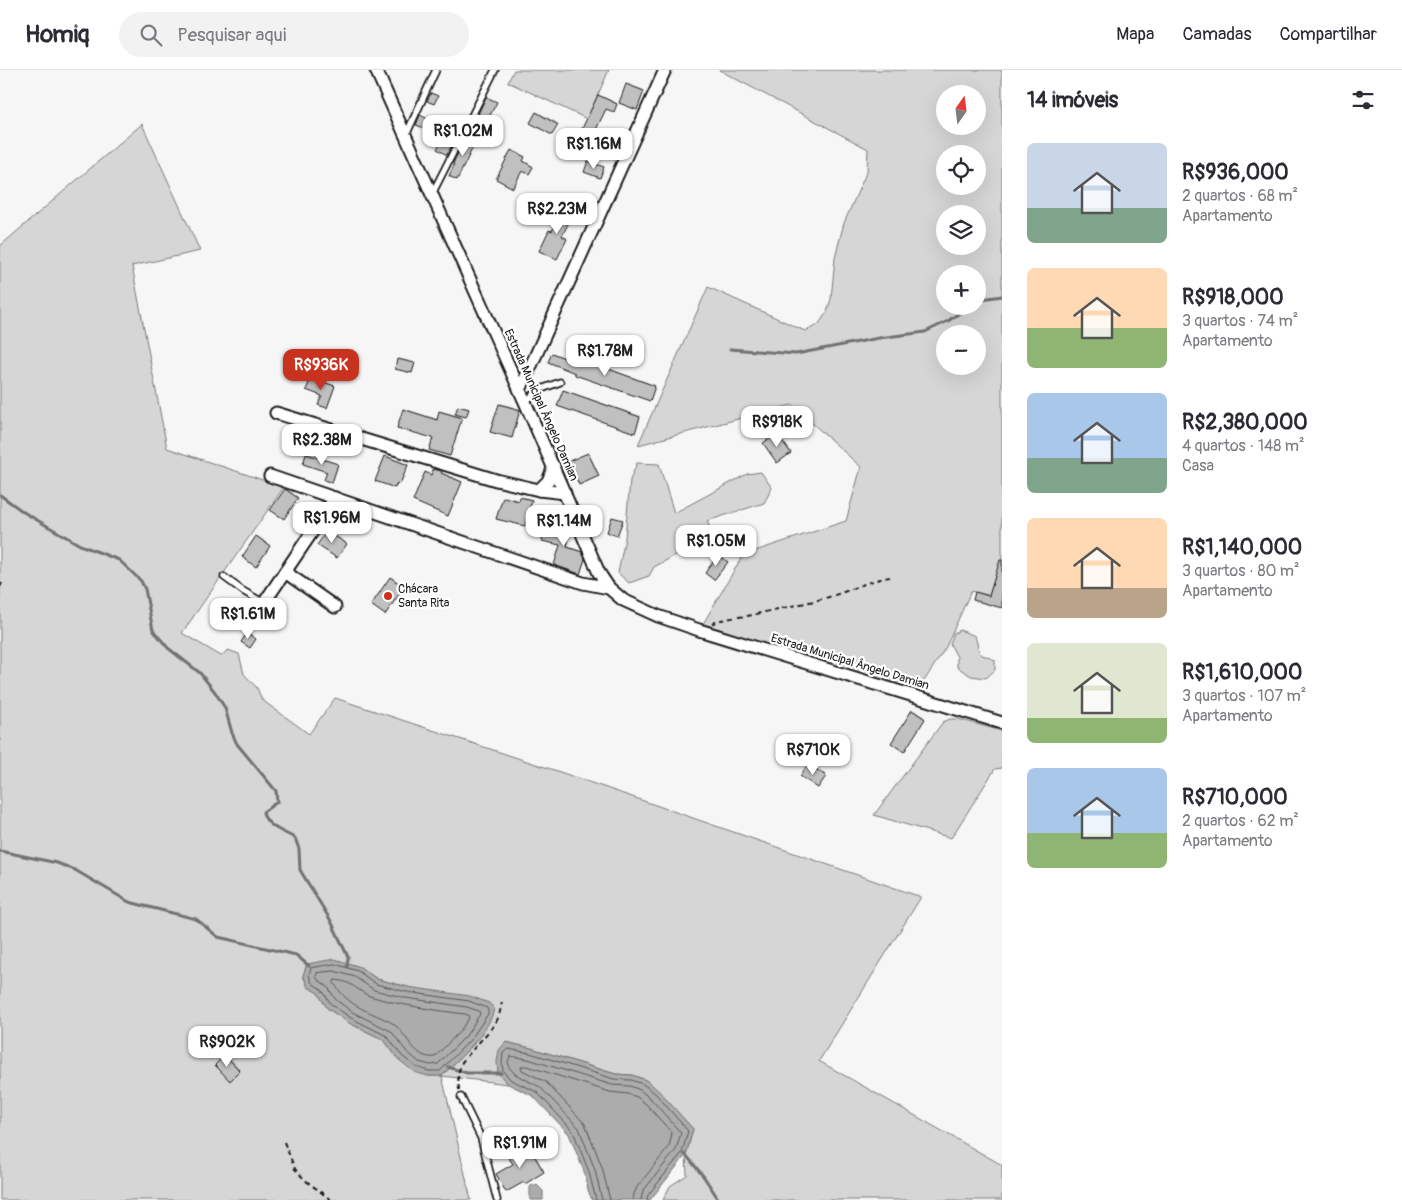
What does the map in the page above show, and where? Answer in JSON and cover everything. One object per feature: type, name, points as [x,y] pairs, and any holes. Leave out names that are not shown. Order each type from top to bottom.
[{"type":"street","name":"Estrada Municipal Ângelo Damian","points":[[376,70],[554,466],[599,573],[608,588],[623,600],[643,609],[708,632],[1002,723]]},
{"type":"street","points":[[520,390],[665,70]]},
{"type":"street","points":[[276,413],[471,473],[539,490],[565,493]]},
{"type":"street","points":[[539,490],[548,481],[554,466]]},
{"type":"street","points":[[270,476],[583,583],[608,588]]},
{"type":"street","points":[[264,603],[335,498]]},
{"type":"street","points":[[285,572],[335,607]]},
{"type":"lane","points":[[405,137],[436,70]]},
{"type":"lane","points":[[432,194],[495,70]]},
{"type":"lane","points":[[525,402],[539,390],[560,382]]},
{"type":"lane","points":[[224,577],[264,603]]},
{"type":"lane","points":[[460,1097],[481,1138],[498,1200]]},
{"type":"path","points":[[708,632],[711,624],[715,621],[798,606],[890,577]]},
{"type":"path","points":[[0,587],[2,583]]},
{"type":"path","points":[[460,1097],[458,1074],[460,1066],[494,1024],[499,1016],[502,1002]]},
{"type":"path","points":[[284,1142],[296,1170],[305,1180],[331,1200]]},
{"type":"shaded area","points":[[514,70],[609,70],[587,119],[508,82]]},
{"type":"shaded area","points":[[719,70],[1002,70],[1002,575],[996,574],[989,596],[971,591],[946,647],[917,692],[703,624],[743,555],[846,521],[861,467],[792,405],[638,445],[708,287],[805,331],[818,325],[827,312],[831,299],[835,258],[844,223],[867,171],[868,149]]},
{"type":"shaded area","points":[[142,124],[200,251],[132,266],[167,448],[284,487],[182,633],[221,656],[228,650],[239,654],[244,674],[257,688],[262,700],[309,734],[335,698],[557,771],[921,897],[819,1061],[1002,1165],[1002,1200],[663,1200],[670,1186],[687,1175],[686,1155],[693,1129],[646,1080],[632,1075],[616,1074],[506,1042],[498,1073],[508,1084],[442,1076],[471,1200],[0,1200],[0,246]],"holes":[[[348,963],[360,967],[377,979],[408,987],[475,1043],[442,1076],[428,1076],[398,1059],[384,1040],[349,1023],[327,1008],[318,993],[308,987],[303,976],[307,964]]]},
{"type":"shaded area","points":[[637,463],[659,464],[674,513],[747,474],[761,472],[772,488],[764,503],[707,521],[713,539],[706,546],[700,542],[654,567],[649,576],[629,583],[618,573],[625,538],[630,480]]},
{"type":"shaded area","points":[[960,630],[975,636],[980,654],[995,660],[995,670],[986,678],[971,676],[957,667],[957,657],[950,644],[954,633]]},
{"type":"shaded area","points":[[950,719],[958,719],[1002,731],[1002,768],[995,769],[951,838],[874,815],[943,722]]},
{"type":"water","points":[[335,959],[360,967],[377,979],[408,987],[470,996],[489,1003],[494,1008],[492,1017],[473,1044],[442,1076],[428,1076],[414,1072],[398,1059],[384,1040],[349,1023],[327,1008],[318,993],[308,987],[303,975],[307,964]]},
{"type":"water","points":[[506,1042],[615,1074],[632,1075],[646,1080],[659,1091],[693,1129],[686,1155],[650,1200],[592,1200],[585,1174],[569,1134],[533,1096],[508,1084],[498,1073],[499,1050]]},
{"type":"water","points":[[537,1185],[543,1191],[543,1200],[530,1200],[530,1187]]},
{"type":"building","points":[[626,84],[644,91],[637,110],[619,103]]},
{"type":"building","points":[[431,93],[438,96],[434,104],[427,101]]},
{"type":"building","points":[[598,95],[617,104],[614,112],[606,109],[592,138],[580,133]]},
{"type":"building","points":[[486,97],[497,102],[488,119],[478,114]]},
{"type":"building","points":[[536,112],[558,125],[552,135],[530,123]]},
{"type":"building","points":[[420,115],[428,119],[424,128],[416,125]]},
{"type":"building","points":[[453,120],[462,124],[447,155],[437,149]]},
{"type":"building","points":[[467,135],[477,139],[457,180],[449,176]]},
{"type":"building","points":[[511,150],[525,157],[523,161],[533,167],[529,174],[522,171],[513,188],[496,179]]},
{"type":"building","points":[[588,161],[604,167],[600,178],[584,172]]},
{"type":"building","points":[[565,205],[575,210],[562,236],[567,239],[557,259],[539,251],[549,230],[552,231]]},
{"type":"building","points":[[552,353],[579,364],[581,359],[655,386],[650,401],[575,375],[575,373],[548,362]]},
{"type":"building","points":[[397,359],[415,363],[412,373],[395,369]]},
{"type":"building","points":[[311,378],[335,386],[327,408],[318,405],[322,396],[306,390]]},
{"type":"building","points":[[563,390],[640,417],[635,433],[557,406]]},
{"type":"building","points":[[499,404],[520,410],[512,438],[490,432]]},
{"type":"building","points":[[458,406],[469,409],[466,417],[455,414]]},
{"type":"building","points":[[403,409],[437,420],[439,411],[462,418],[450,456],[429,450],[433,438],[397,428]]},
{"type":"building","points":[[777,434],[791,453],[777,463],[763,443]]},
{"type":"building","points":[[588,453],[599,476],[579,485],[569,461]]},
{"type":"building","points":[[306,454],[338,464],[332,483],[324,480],[327,472],[303,464]]},
{"type":"building","points":[[385,456],[408,465],[400,484],[397,483],[395,488],[375,481]]},
{"type":"building","points":[[433,469],[442,471],[441,473],[462,482],[448,516],[413,501],[425,472],[431,475]]},
{"type":"building","points":[[285,489],[298,498],[284,519],[270,510]]},
{"type":"building","points":[[503,497],[519,501],[520,497],[532,500],[525,526],[496,519]]},
{"type":"building","points":[[612,517],[623,520],[617,536],[607,532]]},
{"type":"building","points":[[546,521],[571,526],[567,547],[582,552],[585,559],[580,574],[554,565],[560,545],[542,541]]},
{"type":"building","points":[[327,531],[347,544],[337,558],[317,545]]},
{"type":"building","points":[[256,536],[270,546],[256,567],[242,557]]},
{"type":"building","points":[[718,555],[728,562],[714,580],[705,573]]},
{"type":"building","points":[[1000,560],[1002,560],[1002,608],[973,600],[975,592],[989,596]]},
{"type":"building","name":"Chácara Santa Rita","points":[[390,577],[404,587],[385,615],[371,605]]},
{"type":"building","points":[[247,633],[256,639],[250,648],[241,642]]},
{"type":"building","points":[[912,710],[925,719],[904,752],[891,743]]},
{"type":"building","points":[[808,764],[826,776],[818,788],[800,776]]},
{"type":"building","points":[[225,1055],[240,1071],[230,1081],[215,1065]]},
{"type":"building","points":[[528,1145],[544,1172],[525,1184],[524,1182],[506,1192],[496,1174],[513,1164],[508,1157]]},
{"type":"waterway","points":[[986,298],[1002,296]]},
{"type":"waterway","points":[[730,349],[796,354],[879,338],[925,332],[956,315]]},
{"type":"waterway","points":[[0,495],[25,513],[80,545],[119,560],[141,581],[145,589],[153,630],[168,648],[200,673],[215,692],[225,708],[237,744],[276,791],[277,802],[263,812],[264,817],[271,825],[295,838],[299,849],[300,870],[331,921],[348,957],[347,967]]},
{"type":"waterway","points":[[0,851],[57,863],[75,870],[129,902],[196,919],[218,937],[296,955],[309,966]]},
{"type":"waterway","points":[[448,1067],[467,1073],[501,1073]]},
{"type":"waterway","points":[[684,1154],[704,1177],[719,1200]]},
{"type":"place","name":"Chácara Santa Rita","points":[[388,596]]}]
